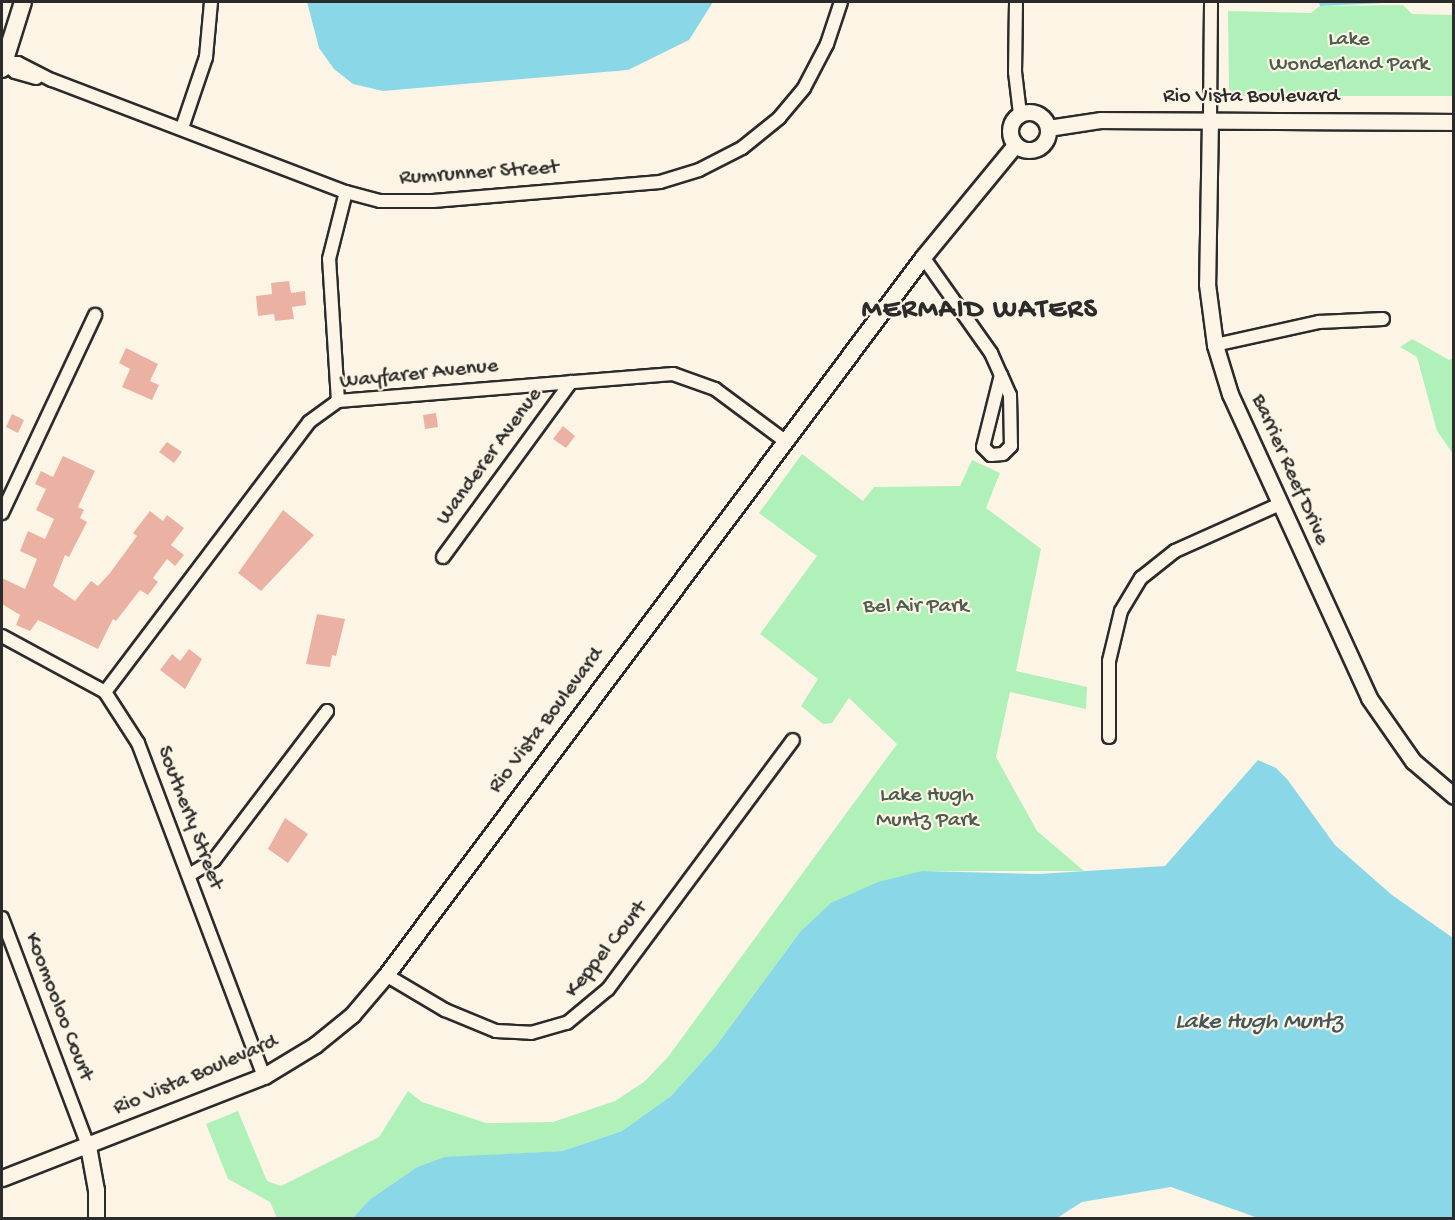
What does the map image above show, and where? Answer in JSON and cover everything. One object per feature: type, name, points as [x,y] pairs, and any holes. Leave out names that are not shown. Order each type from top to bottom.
[{"type":"main road","points":[[2,64],[23,2]]},
{"type":"street","points":[[182,128],[206,57],[211,2]]},
{"type":"street","name":"Rumrunner Street","points":[[2,64],[18,63],[52,80],[346,192],[380,201],[433,201],[660,182],[699,170],[742,148],[779,118],[804,88],[818,61],[841,2]]},
{"type":"street","points":[[1016,2],[1020,114],[1010,127],[1015,145],[1035,150],[1046,141],[1048,128],[1040,115],[1020,114]]},
{"type":"street","points":[[1210,119],[1211,2]]},
{"type":"street","name":"Barrier Reef Drive","points":[[1210,119],[1207,284],[1215,345],[1230,394],[1369,699],[1413,761],[1454,796]]},
{"type":"street","name":"Rio Vista Boulevard","points":[[1048,128],[1101,120],[1454,122]]},
{"type":"street","name":"Rio Vista Boulevard","points":[[2,1178],[264,1076],[334,1030],[386,975],[923,257],[1015,145]]},
{"type":"street","points":[[338,401],[329,259],[346,192]]},
{"type":"street","points":[[923,257],[991,353],[1010,394],[1011,446],[1003,454],[991,455],[983,447],[1001,375]]},
{"type":"street","points":[[2,513],[95,315]]},
{"type":"street","points":[[1215,345],[1319,322],[1383,320]]},
{"type":"street","name":"Wayfarer Avenue","points":[[105,692],[309,422],[338,401],[651,374],[690,377],[715,389],[784,441]]},
{"type":"street","name":"Wanderer Avenue","points":[[443,557],[571,382]]},
{"type":"street","points":[[1109,737],[1109,661],[1121,611],[1141,578],[1175,551],[1280,504]]},
{"type":"street","name":"Southerly Street","points":[[2,636],[105,692],[138,743],[264,1076]]},
{"type":"street","points":[[189,875],[214,860],[327,711]]},
{"type":"street","name":"Keppel Court","points":[[386,975],[445,1010],[496,1031],[531,1033],[574,1019],[608,989],[793,740]]},
{"type":"street","name":"Koomooloo Court","points":[[2,918],[88,1146]]},
{"type":"street","points":[[88,1146],[96,1190],[96,1218]]},
{"type":"green space","name":"Lake Wonderland Park","points":[[1403,5],[1412,14],[1453,15],[1453,96],[1237,96],[1229,89],[1228,11],[1311,13],[1320,6]]},
{"type":"green space","points":[[1412,339],[1449,360],[1453,358],[1453,454],[1437,431],[1417,357],[1400,347]]},
{"type":"green space","points":[[802,454],[863,501],[874,487],[960,486],[972,460],[1000,473],[986,508],[1041,549],[1016,671],[1087,687],[1086,709],[1010,692],[996,757],[1037,831],[1084,871],[922,871],[800,932],[716,1046],[671,1096],[622,1131],[562,1151],[445,1158],[417,1167],[369,1200],[353,1218],[277,1218],[270,1202],[228,1179],[206,1124],[238,1111],[267,1181],[281,1186],[379,1137],[408,1091],[422,1102],[486,1123],[553,1122],[615,1101],[644,1082],[668,1057],[897,744],[849,698],[832,723],[823,724],[801,706],[818,679],[760,634],[817,556],[759,513]]},
{"type":"water","points":[[307,2],[713,2],[689,40],[628,70],[383,91],[353,84],[334,69],[319,48]]},
{"type":"water","points":[[1319,2],[1405,2],[1320,6]]},
{"type":"water","name":"Lake Hugh Muntz","points":[[1258,760],[1276,768],[1287,779],[1335,845],[1392,895],[1453,938],[1453,1218],[1258,1218],[1171,1187],[1082,1202],[1057,1218],[353,1218],[369,1200],[417,1167],[445,1157],[562,1151],[622,1131],[671,1096],[716,1046],[800,932],[831,903],[878,882],[922,871],[1039,874],[1165,866]]},
{"type":"building","points":[[289,281],[291,293],[305,291],[306,305],[292,307],[294,319],[275,321],[274,314],[258,316],[256,296],[272,294],[271,283]]},
{"type":"building","points":[[126,348],[158,364],[150,381],[159,385],[152,400],[122,387],[130,369],[119,363]]},
{"type":"building","points":[[436,413],[438,427],[425,429],[423,415]]},
{"type":"building","points":[[12,414],[24,420],[18,433],[6,427]]},
{"type":"building","points":[[563,426],[575,436],[566,448],[553,439]]},
{"type":"building","points":[[167,442],[182,452],[174,463],[159,452]]},
{"type":"building","points":[[63,456],[95,471],[78,507],[84,510],[80,518],[87,522],[69,557],[65,555],[53,586],[75,601],[91,581],[98,586],[110,573],[137,536],[133,533],[150,511],[163,521],[167,515],[184,528],[171,545],[184,555],[175,566],[167,559],[153,578],[158,582],[148,595],[140,590],[116,621],[113,619],[98,649],[38,620],[30,631],[16,625],[20,615],[2,604],[2,578],[25,589],[37,559],[20,551],[28,531],[45,539],[54,519],[36,510],[46,489],[35,484],[41,471],[53,477]]},
{"type":"building","points":[[283,510],[314,535],[261,591],[238,573]]},
{"type":"building","points":[[317,614],[345,619],[336,656],[332,655],[330,667],[306,664]]},
{"type":"building","points":[[189,649],[202,659],[185,689],[160,670],[172,654],[180,661]]},
{"type":"building","points":[[285,818],[308,834],[288,863],[268,849]]},
{"type":"district","name":"MERMAID WATERS","points":[[980,311]]},
{"type":"park label","name":"Bel Air Park","points":[[916,608]]},
{"type":"park label","name":"Lake Hugh Muntz Park","points":[[927,808]]}]
